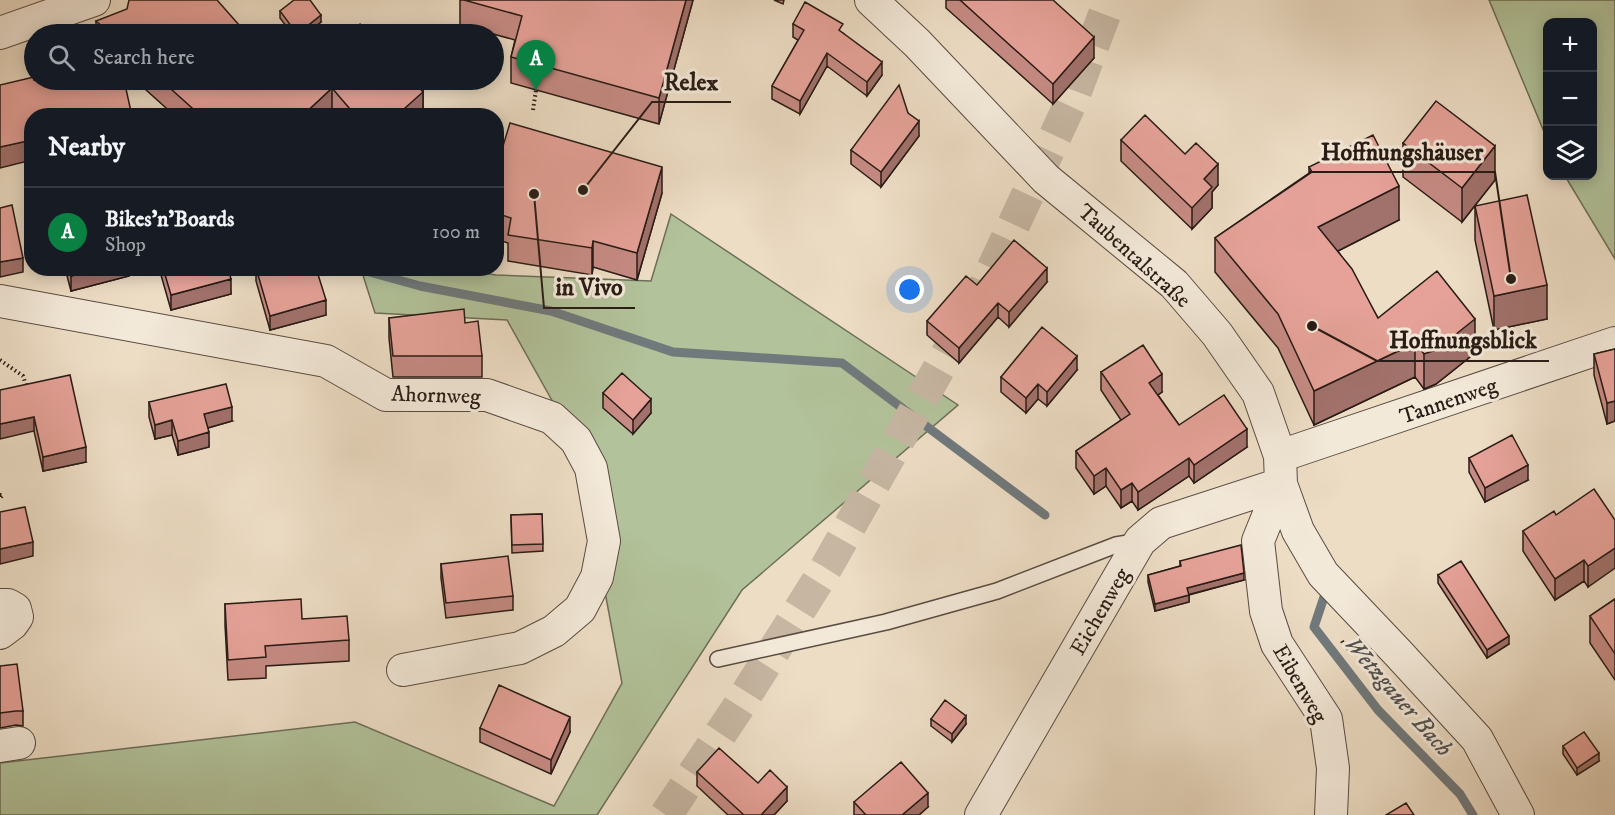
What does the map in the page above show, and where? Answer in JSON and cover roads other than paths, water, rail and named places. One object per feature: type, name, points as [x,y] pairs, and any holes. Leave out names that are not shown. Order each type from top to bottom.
[{"type":"street","points":[[26,24],[94,0]]},
{"type":"street","name":"Taubentalstraße","points":[[870,0],[917,43],[1047,179],[1174,284],[1217,334],[1258,393],[1298,531],[1323,574],[1477,739],[1518,815]]},
{"type":"street","points":[[0,33],[24,25]]},
{"type":"street","name":"Ahornweg","points":[[0,301],[326,361],[386,395],[487,395],[552,418],[568,432],[576,440],[591,468],[604,541],[597,578],[580,609],[554,631],[520,648],[403,670]]},
{"type":"street","name":"Tannenweg","points":[[1281,470],[1615,343]]},
{"type":"street","name":"Eichenweg","points":[[981,815],[1140,541],[1161,523],[1281,470]]},
{"type":"street","name":"Eibenweg","points":[[1281,470],[1258,541],[1266,611],[1277,644],[1326,719],[1333,768],[1331,815]]},
{"type":"street","points":[[0,605],[8,604],[15,609],[16,617],[12,624],[0,633]]},
{"type":"lane","points":[[718,659],[886,622],[997,591],[1116,545],[1140,541]]},
{"type":"waterway","points":[[384,276],[420,286],[551,311],[673,352],[842,363],[1045,515]]},
{"type":"waterway","name":"Wetzgauer Bach","points":[[1324,597],[1314,627],[1378,710],[1460,794],[1473,815]]},
{"type":"tunnel","points":[[666,815],[735,712],[826,568],[981,294],[1073,98],[1110,0]]},
{"type":"place","name":"Bikes'n'Boards","points":[[536,90]]},
{"type":"place","name":"Relex","points":[[583,190]]},
{"type":"place","name":"in Vivo","points":[[534,194]]},
{"type":"place","name":"Hoffnungshäuser","points":[[1511,279]]},
{"type":"place","name":"Hoffnungsblick","points":[[1312,326]]}]
